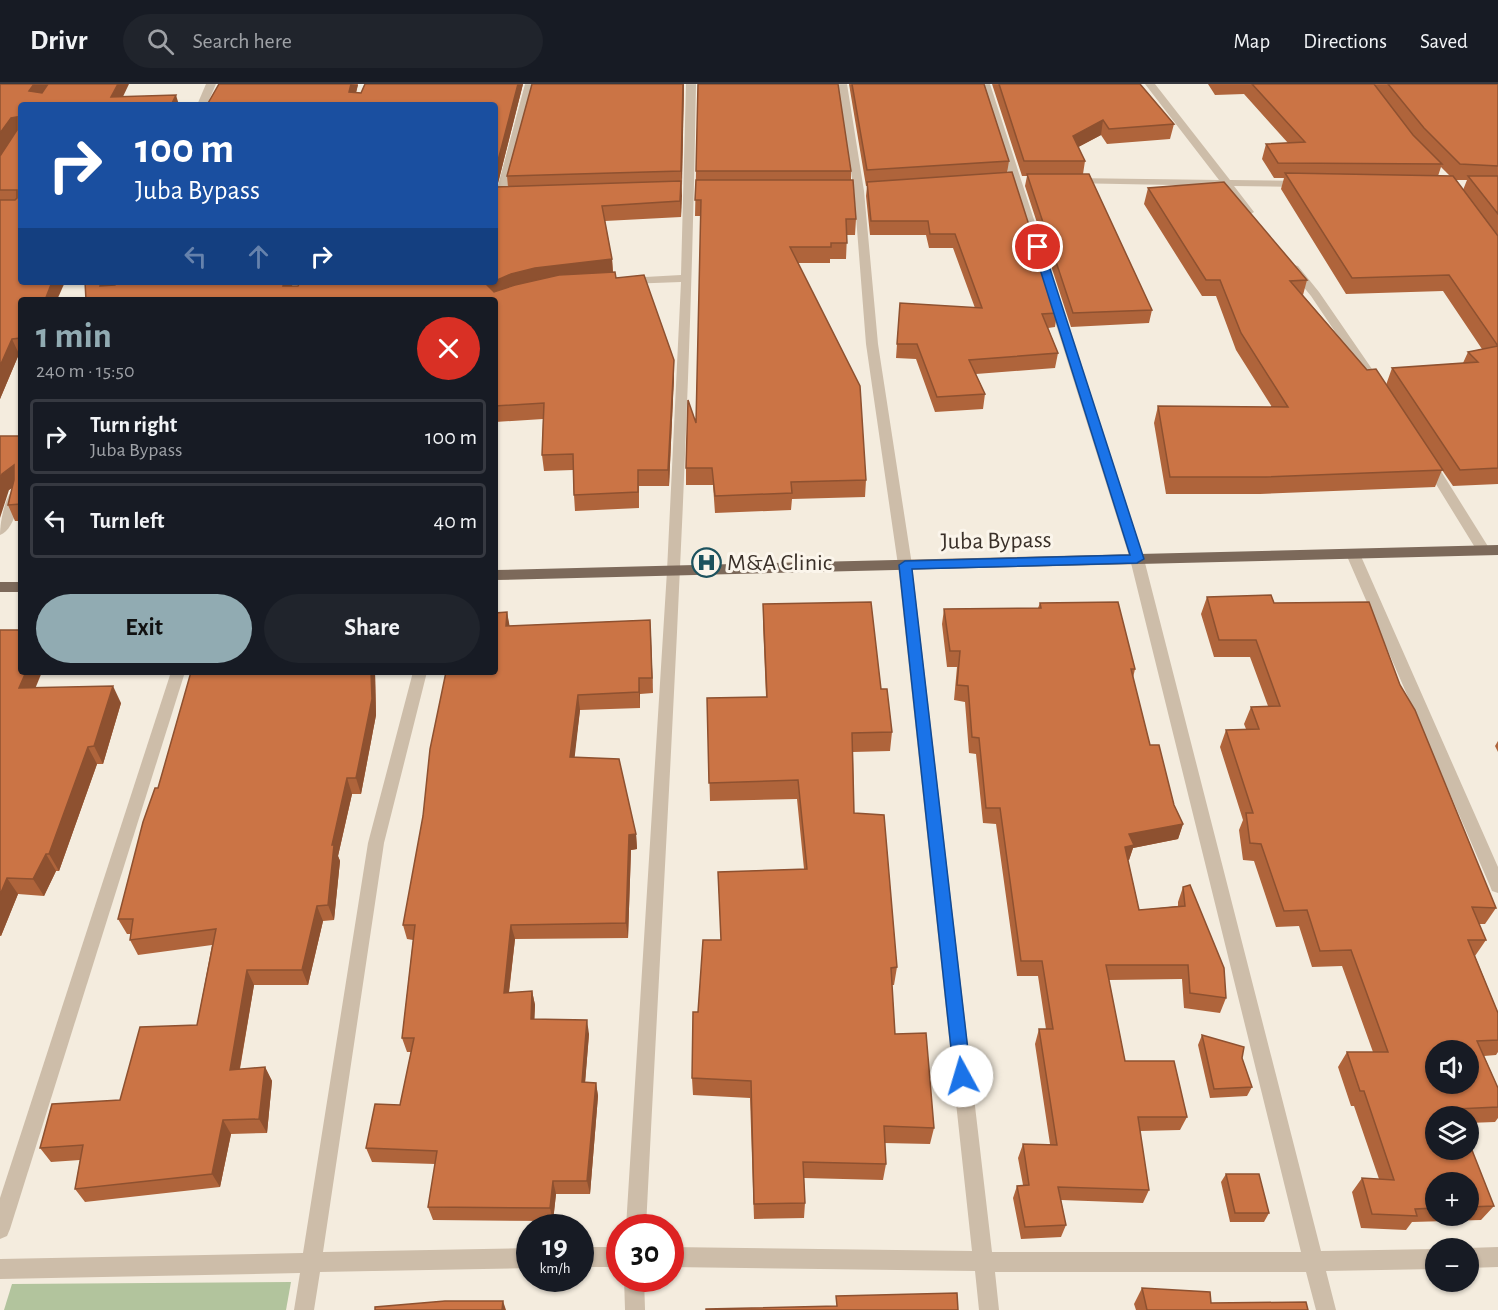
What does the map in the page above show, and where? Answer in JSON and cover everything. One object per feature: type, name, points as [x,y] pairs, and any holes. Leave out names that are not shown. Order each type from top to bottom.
[{"type":"main road","name":"Juba Bypass","points":[[498,575],[1491,550]]},
{"type":"main road","points":[[0,587],[18,587]]},
{"type":"street","points":[[203,102],[211,84]]},
{"type":"street","points":[[498,195],[530,84]]},
{"type":"street","points":[[637,1214],[674,571],[687,278],[691,84]]},
{"type":"street","points":[[842,84],[859,191],[872,344],[905,565],[988,1310]]},
{"type":"street","points":[[985,84],[1137,559],[1326,1310]]},
{"type":"street","points":[[1150,84],[1256,220]]},
{"type":"street","points":[[1063,181],[1309,184]]},
{"type":"street","points":[[498,198],[512,197]]},
{"type":"street","points":[[1285,257],[1315,294],[1386,398]]},
{"type":"street","points":[[611,282],[687,278]]},
{"type":"street","points":[[1424,456],[1491,550]]},
{"type":"street","points":[[0,530],[18,493]]},
{"type":"street","points":[[1353,554],[1498,886]]},
{"type":"street","points":[[0,1229],[177,675]]},
{"type":"street","points":[[304,1310],[376,843],[419,675]]},
{"type":"street","points":[[684,1257],[983,1262],[1314,1263],[1425,1259]]},
{"type":"street","points":[[1479,1258],[1498,1257]]},
{"type":"street","points":[[0,1269],[516,1258]]},
{"type":"street","points":[[634,1292],[635,1310]]},
{"type":"green space","points":[[291,1282],[286,1310],[4,1310],[12,1284]]},
{"type":"building","points":[[0,84],[34,84],[29,91],[42,93],[48,84],[118,84],[111,97],[176,95],[172,102],[18,102],[18,285],[51,285],[46,297],[18,297],[18,338],[12,339],[0,366],[0,200],[15,200],[17,190],[0,190],[0,156],[17,130],[17,117],[11,118],[0,133]]},
{"type":"building","points":[[219,84],[351,84],[349,92],[361,93],[365,84],[518,84],[498,161],[498,102],[209,102]]},
{"type":"building","points":[[532,84],[683,84],[681,171],[507,176]]},
{"type":"building","points":[[698,84],[838,84],[851,171],[696,171]]},
{"type":"building","points":[[852,84],[984,84],[1009,161],[867,170]]},
{"type":"building","points":[[999,84],[1140,84],[1174,124],[1109,129],[1103,120],[1073,136],[1085,161],[1024,161]]},
{"type":"building","points":[[1252,84],[1374,84],[1413,135],[1442,164],[1278,163],[1266,144],[1305,142]]},
{"type":"building","points":[[1388,84],[1498,84],[1498,166],[1460,164],[1424,128]]},
{"type":"building","points":[[1012,172],[1057,313],[1042,314],[1058,353],[969,360],[985,394],[937,397],[917,344],[897,344],[900,303],[982,308],[955,234],[930,234],[928,221],[871,221],[867,182]]},
{"type":"building","points":[[1285,173],[1453,176],[1498,236],[1498,346],[1449,275],[1352,278]]},
{"type":"building","points":[[1027,174],[1089,174],[1152,310],[1073,313]]},
{"type":"building","points":[[1468,176],[1498,176],[1498,214]]},
{"type":"building","points":[[696,180],[853,180],[856,219],[846,219],[847,243],[831,243],[831,247],[790,247],[860,386],[866,480],[791,482],[792,493],[715,496],[712,468],[686,468],[688,400],[696,423],[701,200],[695,200]]},
{"type":"building","points":[[681,181],[680,201],[602,206],[612,259],[535,268],[498,280],[498,187]]},
{"type":"building","points":[[1224,182],[1307,280],[1290,281],[1367,370],[1376,369],[1443,470],[1265,477],[1170,477],[1158,406],[1288,407],[1241,333],[1220,280],[1206,280],[1148,188]]},
{"type":"building","points":[[615,272],[616,278],[644,275],[674,360],[668,470],[638,470],[638,492],[574,495],[573,454],[542,455],[544,403],[498,406],[498,297],[86,297],[85,285],[487,285],[494,292],[559,275]]},
{"type":"building","points":[[1498,346],[1498,468],[1460,470],[1392,368],[1478,362],[1468,352]]},
{"type":"building","points":[[0,436],[18,436],[18,504],[8,505],[14,480],[14,465],[2,474],[0,479]]},
{"type":"building","points":[[1271,595],[1274,603],[1369,602],[1400,685],[1415,710],[1496,908],[1472,907],[1486,940],[1468,940],[1498,1013],[1498,1040],[1425,1040],[1425,1094],[1479,1094],[1479,1045],[1498,1088],[1498,1107],[1425,1106],[1425,1160],[1476,1160],[1494,1206],[1479,1207],[1479,1172],[1425,1172],[1425,1209],[1415,1209],[1417,1216],[1372,1214],[1362,1178],[1394,1180],[1364,1091],[1360,1091],[1347,1052],[1388,1052],[1351,950],[1320,951],[1307,910],[1284,911],[1261,844],[1250,843],[1246,813],[1253,813],[1226,730],[1259,729],[1251,707],[1280,706],[1256,640],[1219,640],[1207,597]]},
{"type":"building","points":[[871,602],[881,689],[887,689],[892,732],[852,733],[854,813],[884,815],[897,967],[891,968],[895,1034],[926,1033],[934,1128],[884,1126],[886,1164],[803,1162],[805,1203],[754,1204],[751,1081],[692,1078],[693,1012],[698,1012],[703,940],[721,940],[718,872],[807,869],[798,780],[709,783],[707,698],[767,697],[763,604]]},
{"type":"building","points":[[1118,602],[1135,669],[1131,669],[1150,745],[1159,745],[1174,805],[1183,824],[1129,834],[1134,845],[1125,847],[1139,910],[1185,906],[1183,887],[1190,885],[1224,968],[1226,998],[1190,993],[1188,965],[1106,965],[1125,1061],[1174,1061],[1187,1117],[1138,1117],[1149,1190],[1058,1187],[1066,1225],[1025,1227],[1017,1186],[1029,1185],[1023,1144],[1057,1145],[1039,1029],[1053,1029],[1042,961],[1021,961],[1000,808],[986,808],[979,738],[972,737],[968,686],[957,685],[960,651],[950,651],[944,609],[1041,608],[1040,603]]},
{"type":"building","points":[[507,612],[506,626],[650,620],[652,678],[639,678],[639,692],[578,695],[570,757],[619,759],[636,834],[629,835],[626,923],[511,925],[504,993],[532,991],[531,1019],[587,1020],[582,1082],[596,1083],[587,1181],[553,1181],[550,1208],[428,1207],[437,1151],[366,1148],[375,1104],[400,1105],[414,1038],[402,1038],[415,925],[403,925],[423,816],[430,749],[445,675],[498,675],[498,613]]},
{"type":"building","points":[[0,630],[18,630],[18,675],[25,675],[19,688],[113,686],[94,746],[88,747],[49,854],[46,854],[33,879],[7,878],[0,895]]},
{"type":"building","points":[[190,675],[371,675],[372,699],[356,778],[347,778],[332,845],[334,845],[328,905],[317,906],[302,970],[247,970],[230,1070],[265,1067],[259,1119],[223,1120],[212,1174],[75,1189],[83,1145],[40,1148],[52,1104],[120,1100],[140,1027],[197,1025],[216,929],[130,940],[133,919],[118,919],[143,822],[155,788],[158,788]]},
{"type":"building","points":[[1202,1035],[1244,1047],[1242,1058],[1252,1087],[1214,1089]]},
{"type":"building","points":[[1226,1174],[1259,1174],[1269,1213],[1235,1213]]},
{"type":"building","points":[[1142,1288],[1210,1292],[1211,1303],[1306,1302],[1308,1310],[1147,1310]]},
{"type":"building","points":[[957,1293],[958,1310],[706,1310],[837,1306],[836,1296]]},
{"type":"building","points":[[445,1301],[503,1301],[502,1310],[375,1310],[375,1307]]},
{"type":"place","name":"M&A Clinic","points":[[706,562]]},
{"type":"route","points":[[962,1076],[905,565],[1137,559],[1038,247]]}]
